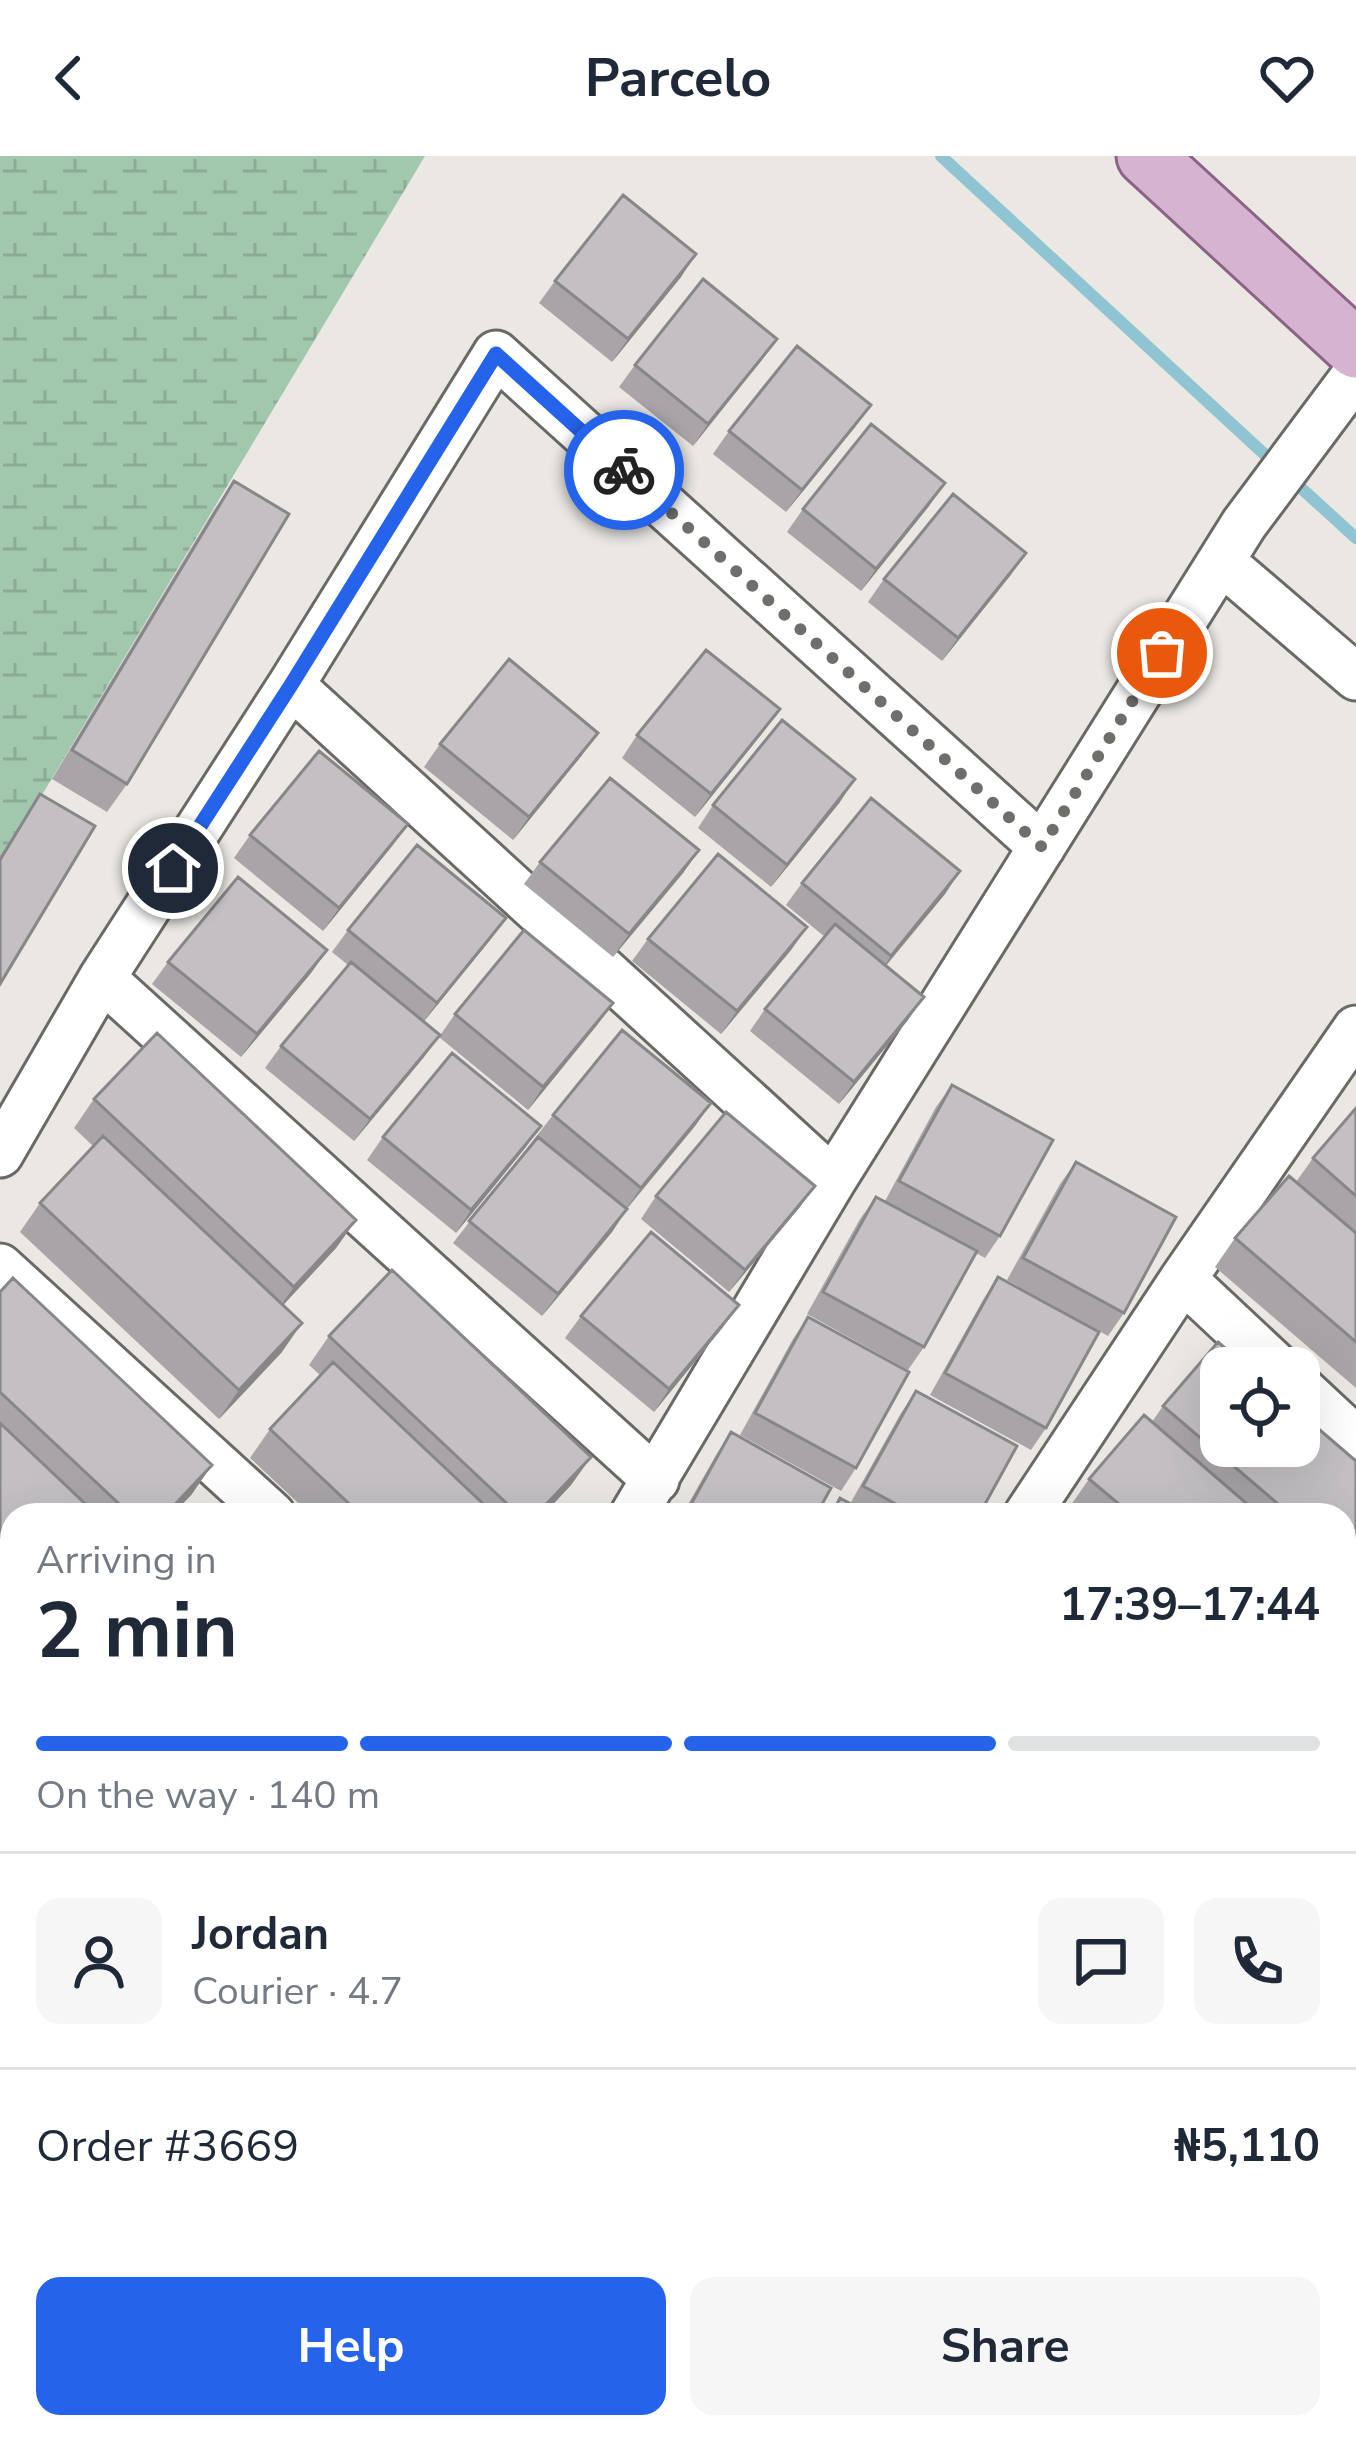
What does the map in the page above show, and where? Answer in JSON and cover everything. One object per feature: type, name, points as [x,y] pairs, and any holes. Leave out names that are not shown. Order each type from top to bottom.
[{"type":"main road","points":[[1146,156],[1356,349]]},
{"type":"street","points":[[0,1154],[102,978],[496,354],[1042,847]]},
{"type":"street","points":[[102,978],[645,1498],[832,1180],[1244,524],[1356,374]]},
{"type":"street","points":[[1222,562],[1356,677]]},
{"type":"street","points":[[291,685],[832,1180]]},
{"type":"street","points":[[1035,1503],[1183,1279],[1350,1054]]},
{"type":"street","points":[[0,1268],[259,1503]]},
{"type":"street","points":[[1183,1279],[1256,1347]]},
{"type":"street","points":[[1320,1407],[1356,1440]]},
{"type":"green space","points":[[0,156],[425,156],[0,865]]},
{"type":"building","points":[[623,195],[696,254],[628,339],[555,281]]},
{"type":"building","points":[[703,279],[777,339],[708,424],[635,365]]},
{"type":"building","points":[[797,346],[871,405],[802,490],[729,431]]},
{"type":"building","points":[[871,424],[945,483],[876,569],[803,509]]},
{"type":"building","points":[[234,481],[289,514],[127,784],[72,750]]},
{"type":"building","points":[[953,494],[1026,553],[958,638],[884,579]]},
{"type":"building","points":[[706,650],[780,709],[711,794],[637,735]]},
{"type":"building","points":[[509,659],[598,733],[529,817],[440,744]]},
{"type":"building","points":[[782,720],[855,779],[787,865],[713,805]]},
{"type":"building","points":[[319,751],[408,824],[339,908],[250,835]]},
{"type":"building","points":[[610,778],[699,850],[629,934],[540,862]]},
{"type":"building","points":[[40,794],[95,826],[0,984],[0,860]]},
{"type":"building","points":[[871,798],[960,871],[891,956],[802,883]]},
{"type":"building","points":[[417,845],[506,918],[437,1003],[348,930]]},
{"type":"building","points":[[718,854],[807,927],[737,1011],[648,939]]},
{"type":"building","points":[[238,877],[327,950],[257,1034],[168,962]]},
{"type":"building","points":[[835,924],[924,997],[854,1082],[765,1009]]},
{"type":"building","points":[[524,930],[613,1003],[543,1087],[455,1014]]},
{"type":"building","points":[[351,962],[440,1035],[370,1119],[281,1046]]},
{"type":"building","points":[[622,1030],[711,1103],[641,1188],[553,1115]]},
{"type":"building","points":[[157,1033],[356,1220],[294,1287],[94,1099]]},
{"type":"building","points":[[452,1053],[541,1126],[471,1210],[383,1137]]},
{"type":"building","points":[[952,1085],[1053,1140],[1000,1236],[899,1181]]},
{"type":"building","points":[[1356,1108],[1356,1196],[1313,1158]]},
{"type":"building","points":[[726,1112],[815,1186],[745,1270],[656,1196]]},
{"type":"building","points":[[103,1136],[302,1323],[239,1390],[40,1203]]},
{"type":"building","points":[[538,1137],[627,1209],[558,1294],[469,1221]]},
{"type":"building","points":[[1076,1162],[1176,1217],[1124,1313],[1023,1258]]},
{"type":"building","points":[[1289,1176],[1356,1233],[1356,1342],[1235,1238]]},
{"type":"building","points":[[876,1197],[977,1251],[924,1347],[823,1292]]},
{"type":"building","points":[[651,1232],[739,1305],[669,1389],[581,1316]]},
{"type":"building","points":[[392,1270],[591,1457],[547,1503],[506,1503],[329,1336]]},
{"type":"building","points":[[998,1277],[1099,1332],[1046,1428],[945,1373]]},
{"type":"building","points":[[13,1278],[212,1465],[176,1503],[118,1503],[0,1392],[0,1292]]},
{"type":"building","points":[[808,1317],[909,1372],[856,1468],[755,1413]]},
{"type":"building","points":[[333,1362],[482,1503],[348,1503],[270,1429]]},
{"type":"building","points":[[1200,1363],[1200,1438],[1163,1406]]},
{"type":"building","points":[[916,1391],[1017,1446],[986,1503],[894,1503],[863,1486]]},
{"type":"building","points":[[1144,1415],[1246,1503],[1118,1503],[1089,1479]]},
{"type":"building","points":[[0,1423],[84,1503],[0,1503]]},
{"type":"building","points":[[1320,1430],[1356,1461],[1356,1503],[1277,1503],[1235,1467],[1320,1467]]},
{"type":"building","points":[[731,1432],[831,1488],[823,1503],[692,1503]]},
{"type":"waterway","points":[[941,156],[1275,464]]},
{"type":"waterway","points":[[1290,478],[1356,538]]},
{"type":"way so far","points":[[624,470],[1042,847],[1162,653]]},
{"type":"route","points":[[173,868],[496,354],[624,470]]}]
